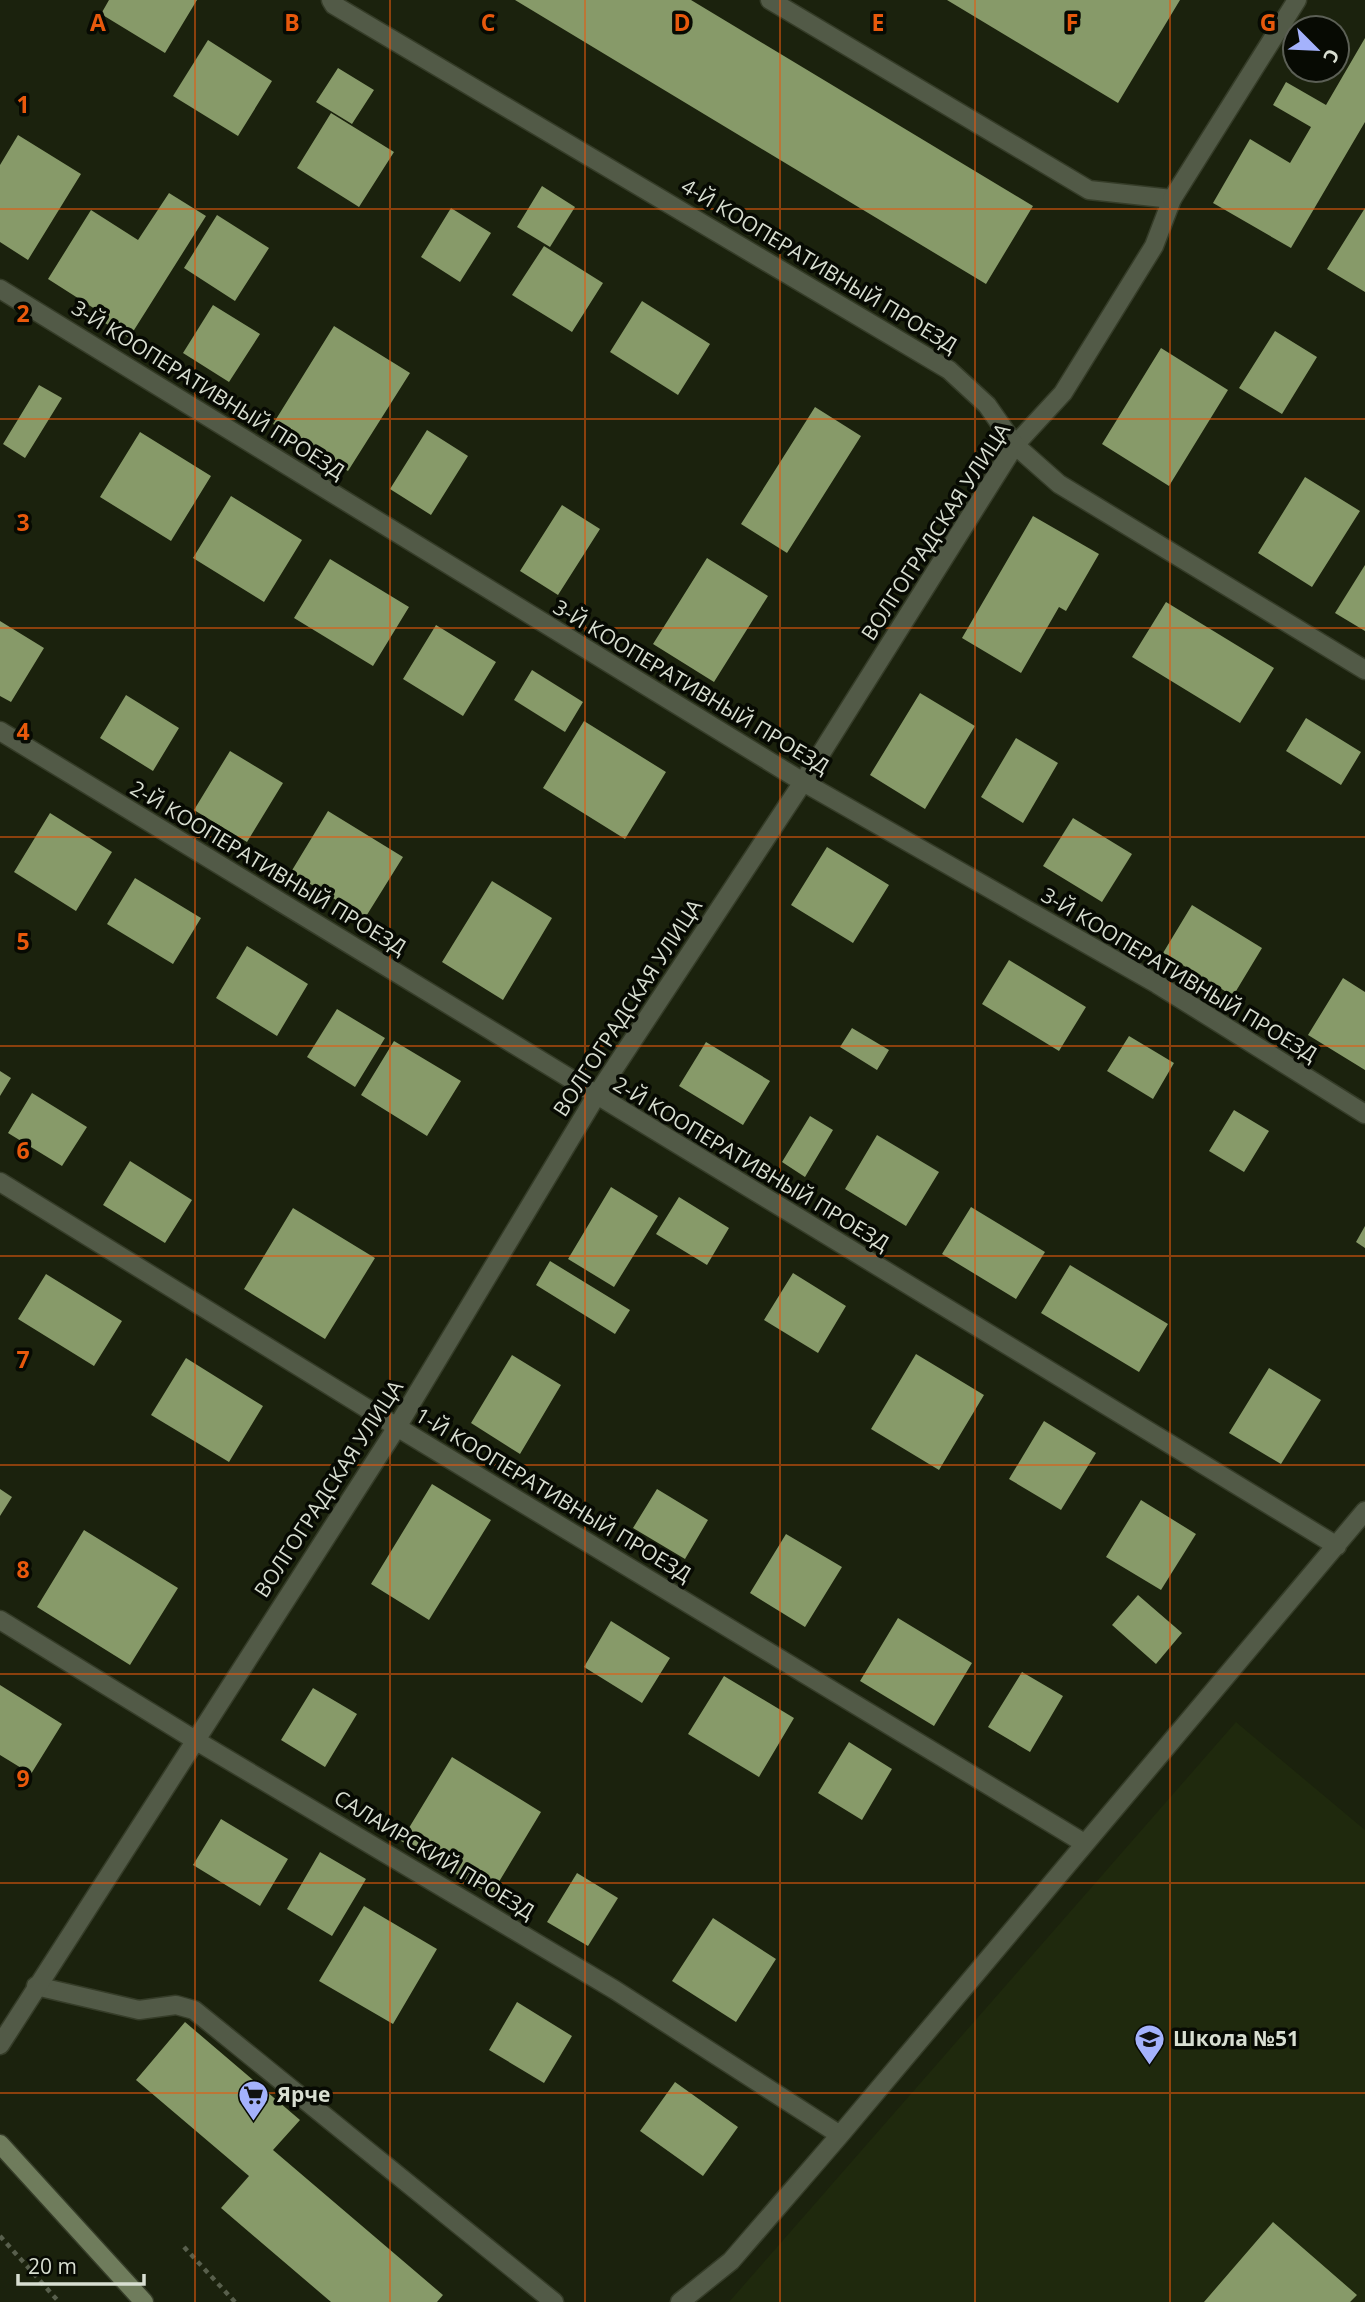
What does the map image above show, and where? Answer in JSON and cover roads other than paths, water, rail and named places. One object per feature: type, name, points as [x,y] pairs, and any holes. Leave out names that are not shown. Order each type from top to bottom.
[{"type":"street","name":"4-Й КООПЕРАТИВНЫЙ ПРОЕЗД","points":[[331,0],[334,5],[950,370],[987,405],[1015,444],[1059,484],[1365,670]]},
{"type":"street","points":[[770,0],[1089,190],[1172,199]]},
{"type":"street","name":"ВОЛГОГРАДСКАЯ УЛИЦА","points":[[0,2045],[397,1427],[596,1096],[803,782],[1015,444],[1063,393],[1154,246],[1172,199],[1297,0]]},
{"type":"street","name":"3-Й КООПЕРАТИВНЫЙ ПРОЕЗД","points":[[0,289],[803,782],[1157,984],[1365,1114]]},
{"type":"street","name":"2-Й КООПЕРАТИВНЫЙ ПРОЕЗД","points":[[0,731],[1337,1546]]},
{"type":"street","name":"1-Й КООПЕРАТИВНЫЙ ПРОЕЗД","points":[[0,1182],[397,1427],[1084,1843]]},
{"type":"street","points":[[680,2302],[731,2261],[841,2136],[1365,1511]]},
{"type":"street","name":"САЛАИРСКИЙ ПРОЕЗД","points":[[0,1620],[195,1740],[615,1990],[841,2136]]},
{"type":"street","points":[[36,1986],[139,2010],[176,2005],[194,2010],[554,2302]]},
{"type":"street","points":[[0,2144],[144,2302]]},
{"type":"place","name":"Школа №51","points":[[1150,2066]]},
{"type":"place","name":"Ярче","points":[[254,2122]]}]
